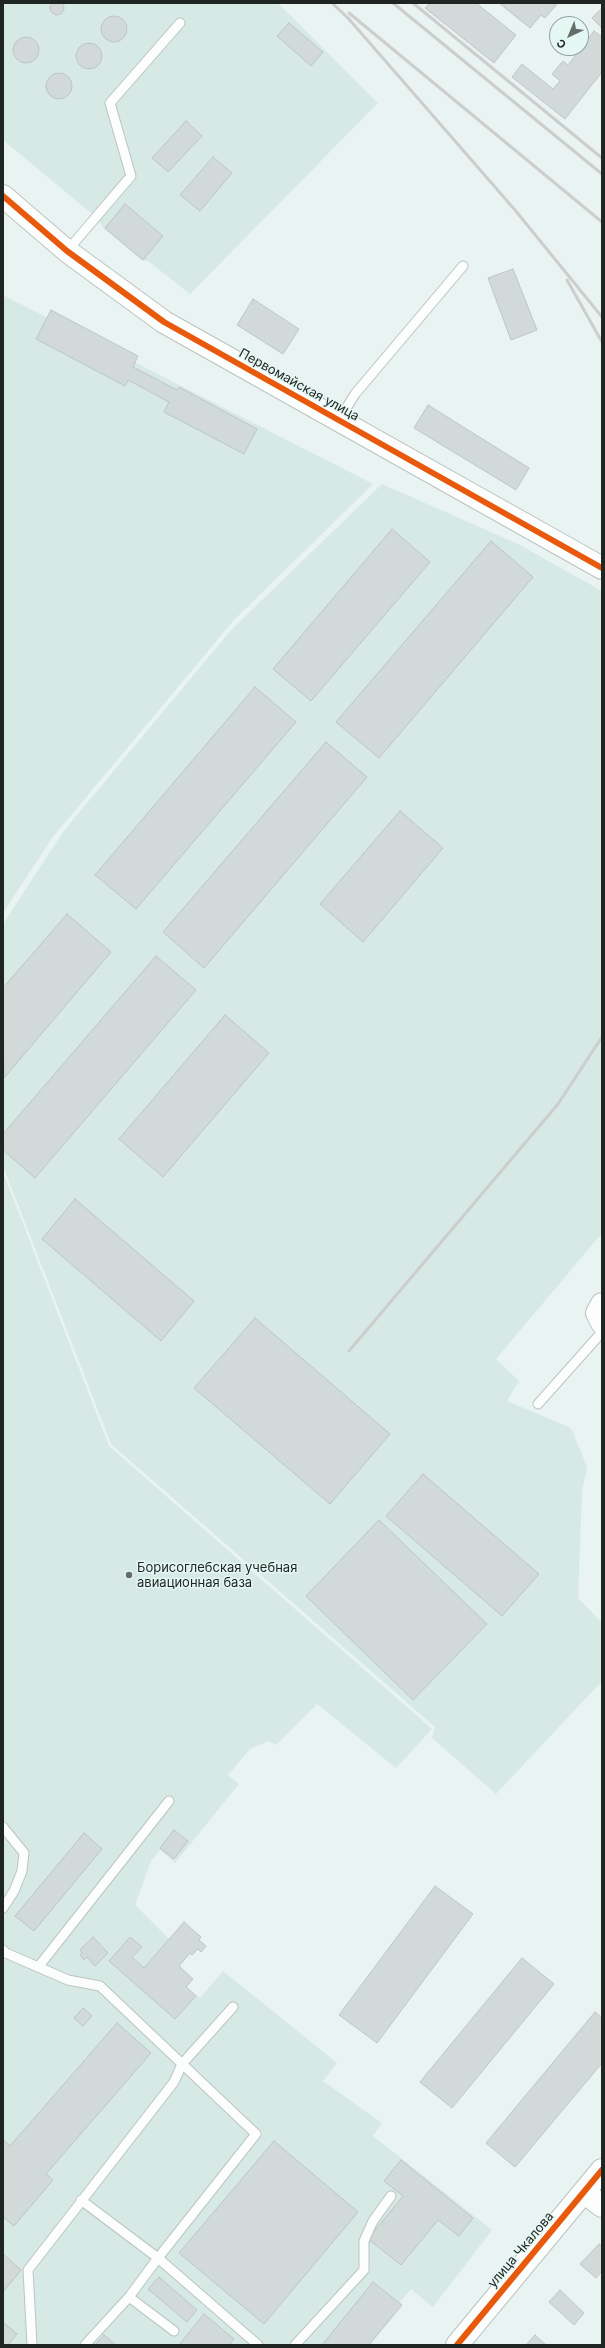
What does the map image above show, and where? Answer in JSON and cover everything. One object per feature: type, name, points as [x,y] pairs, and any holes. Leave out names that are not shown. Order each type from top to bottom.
[{"type":"street","name":"Первомайская улица","points":[[3,196],[67,252],[164,322],[602,568]]},
{"type":"street","points":[[602,1304],[597,1313],[602,1323]]},
{"type":"street","name":"улица Чкалова","points":[[457,2345],[602,2170]]},
{"type":"street","points":[[584,2192],[602,2206]]},
{"type":"lane","points":[[67,252],[131,176],[110,103],[180,23]]},
{"type":"lane","points":[[339,420],[355,394],[463,266]]},
{"type":"lane","points":[[538,1404],[602,1332]]},
{"type":"lane","points":[[39,1966],[169,1801]]},
{"type":"lane","points":[[3,1827],[24,1853],[22,1871],[14,1891],[3,1908]]},
{"type":"lane","points":[[3,1950],[6,1953],[39,1966],[68,1980],[100,1986],[256,2134],[129,2297],[85,2345]]},
{"type":"lane","points":[[32,2345],[28,2270],[174,2082],[182,2064],[233,2007]]},
{"type":"lane","points":[[295,2345],[364,2270],[364,2241],[373,2221],[391,2196]]},
{"type":"lane","points":[[81,2200],[158,2258],[258,2345]]},
{"type":"lane","points":[[129,2297],[174,2331]]},
{"type":"shaded area","points":[[3,3],[278,3],[378,103],[190,294],[148,261],[143,261],[104,229],[96,217],[3,140]]},
{"type":"shaded area","points":[[3,295],[373,484],[233,621],[52,838],[3,913]]},
{"type":"shaded area","points":[[382,484],[518,544],[602,591],[602,1233],[496,1359],[519,1381],[507,1401],[571,1428],[587,1467],[582,1491],[578,1598],[602,1623],[602,1681],[496,1794],[432,1738],[435,1727],[111,1444],[3,1166],[3,926],[5,921],[63,832],[232,629]]},
{"type":"shaded area","points":[[3,1172],[109,1446],[432,1729],[396,1768],[317,1704],[276,1745],[269,1741],[250,1749],[228,1775],[239,1784],[175,1863],[160,1850],[151,1861],[135,1905],[169,1939],[184,1922],[201,1937],[199,1940],[206,1946],[201,1952],[198,1949],[190,1953],[179,1966],[193,1979],[186,1987],[200,1998],[223,1971],[337,2063],[323,2081],[382,2123],[373,2136],[492,2230],[433,2307],[411,2289],[399,2303],[402,2305],[369,2345],[3,2345]]},
{"type":"building","points":[[57,1],[62,3],[64,8],[62,13],[57,15],[52,13],[50,8],[52,3]]},
{"type":"building","points":[[430,3],[476,3],[516,35],[494,63],[425,8]]},
{"type":"building","points":[[499,3],[558,3],[545,18],[541,15],[530,28]]},
{"type":"building","points":[[602,8],[602,28],[592,18]]},
{"type":"building","points":[[114,16],[123,20],[127,29],[123,38],[114,42],[105,38],[101,29],[105,20]]},
{"type":"building","points":[[289,23],[323,52],[311,66],[277,36]]},
{"type":"building","points":[[594,31],[602,37],[602,72],[565,119],[512,77],[522,64],[553,89],[560,81],[552,74],[563,61],[568,65],[575,56],[589,56],[589,38]]},
{"type":"building","points":[[26,37],[35,41],[39,50],[35,59],[26,63],[17,59],[13,50],[17,41]]},
{"type":"building","points":[[89,43],[98,47],[102,56],[98,65],[89,69],[80,65],[76,56],[80,47]]},
{"type":"building","points":[[59,73],[68,77],[72,86],[68,95],[59,99],[50,95],[46,86],[50,77]]},
{"type":"building","points":[[186,121],[202,136],[168,172],[152,158]]},
{"type":"building","points":[[213,157],[232,173],[200,211],[180,195]]},
{"type":"building","points":[[125,204],[163,236],[143,260],[105,228]]},
{"type":"building","points":[[513,269],[537,330],[511,340],[488,278]]},
{"type":"building","points":[[253,299],[299,329],[283,354],[237,325]]},
{"type":"building","points":[[51,310],[138,356],[133,367],[177,390],[179,387],[257,429],[244,454],[164,412],[169,402],[128,380],[125,386],[36,339]]},
{"type":"building","points":[[428,405],[529,468],[516,490],[414,428]]},
{"type":"building","points":[[392,529],[430,562],[311,701],[273,669]]},
{"type":"building","points":[[491,541],[533,577],[379,758],[336,722]]},
{"type":"building","points":[[255,687],[296,722],[136,909],[95,875]]},
{"type":"building","points":[[326,742],[367,777],[204,968],[163,932]]},
{"type":"building","points":[[400,811],[443,848],[363,942],[320,904]]},
{"type":"building","points":[[67,914],[111,952],[4,1078],[3,988]]},
{"type":"building","points":[[156,956],[196,990],[35,1178],[3,1150],[3,1134]]},
{"type":"building","points":[[225,1015],[269,1053],[163,1177],[119,1139]]},
{"type":"building","points":[[75,1199],[194,1301],[161,1341],[42,1239]]},
{"type":"building","points":[[255,1318],[390,1434],[330,1504],[194,1388]]},
{"type":"building","points":[[423,1474],[539,1574],[502,1616],[386,1516]]},
{"type":"building","points":[[379,1520],[487,1624],[413,1700],[306,1596]]},
{"type":"building","points":[[174,1830],[188,1841],[174,1859],[160,1848]]},
{"type":"building","points":[[84,1833],[102,1849],[34,1931],[15,1916]]},
{"type":"building","points":[[435,1886],[473,1914],[377,2043],[339,2015]]},
{"type":"building","points":[[184,1922],[201,1937],[199,1940],[206,1946],[201,1952],[198,1949],[192,1955],[190,1953],[179,1966],[193,1979],[186,1987],[196,1996],[175,2019],[109,1961],[130,1937],[142,1947],[132,1957],[144,1968]]},
{"type":"building","points":[[93,1937],[108,1953],[95,1966],[87,1957],[84,1960],[80,1955],[82,1953],[80,1950]]},
{"type":"building","points":[[522,1958],[554,1984],[452,2108],[420,2082]]},
{"type":"building","points":[[83,2008],[92,2016],[83,2026],[74,2018]]},
{"type":"building","points":[[595,2012],[602,2018],[602,2063],[515,2167],[486,2143]]},
{"type":"building","points":[[117,2023],[151,2053],[46,2174],[53,2180],[14,2226],[3,2217],[3,2140],[10,2146]]},
{"type":"building","points":[[274,2141],[358,2212],[264,2324],[179,2253]]},
{"type":"building","points":[[401,2160],[473,2218],[459,2236],[438,2220],[401,2265],[368,2239],[403,2196],[384,2181]]},
{"type":"building","points":[[599,2244],[602,2247],[602,2271],[596,2278],[580,2264]]},
{"type":"building","points":[[3,2254],[21,2270],[3,2292]]},
{"type":"building","points":[[159,2277],[197,2310],[187,2322],[148,2289]]},
{"type":"building","points":[[373,2282],[402,2305],[369,2345],[322,2345]]},
{"type":"building","points":[[560,2290],[584,2313],[574,2325],[549,2302]]},
{"type":"building","points":[[204,2314],[234,2339],[229,2345],[179,2345]]},
{"type":"building","points":[[3,2322],[17,2334],[8,2345],[3,2345]]},
{"type":"building","points":[[104,2335],[116,2345],[95,2345]]},
{"type":"building","points":[[535,2335],[546,2345],[526,2345]]},
{"type":"railway","points":[[332,3],[348,18],[515,210],[602,317]]},
{"type":"railway","points":[[393,3],[602,174]]},
{"type":"railway","points":[[413,3],[602,158]]},
{"type":"railway","points":[[349,13],[602,222]]},
{"type":"railway","points":[[567,280],[602,342]]},
{"type":"railway","points":[[349,1351],[558,1104],[602,1037]]},
{"type":"cycle path","points":[[3,196],[67,251],[164,322],[602,568]]},
{"type":"cycle path","points":[[457,2345],[602,2170]]},
{"type":"place","name":"Борисоглебская учебная авиационная база","points":[[129,1575]]}]
